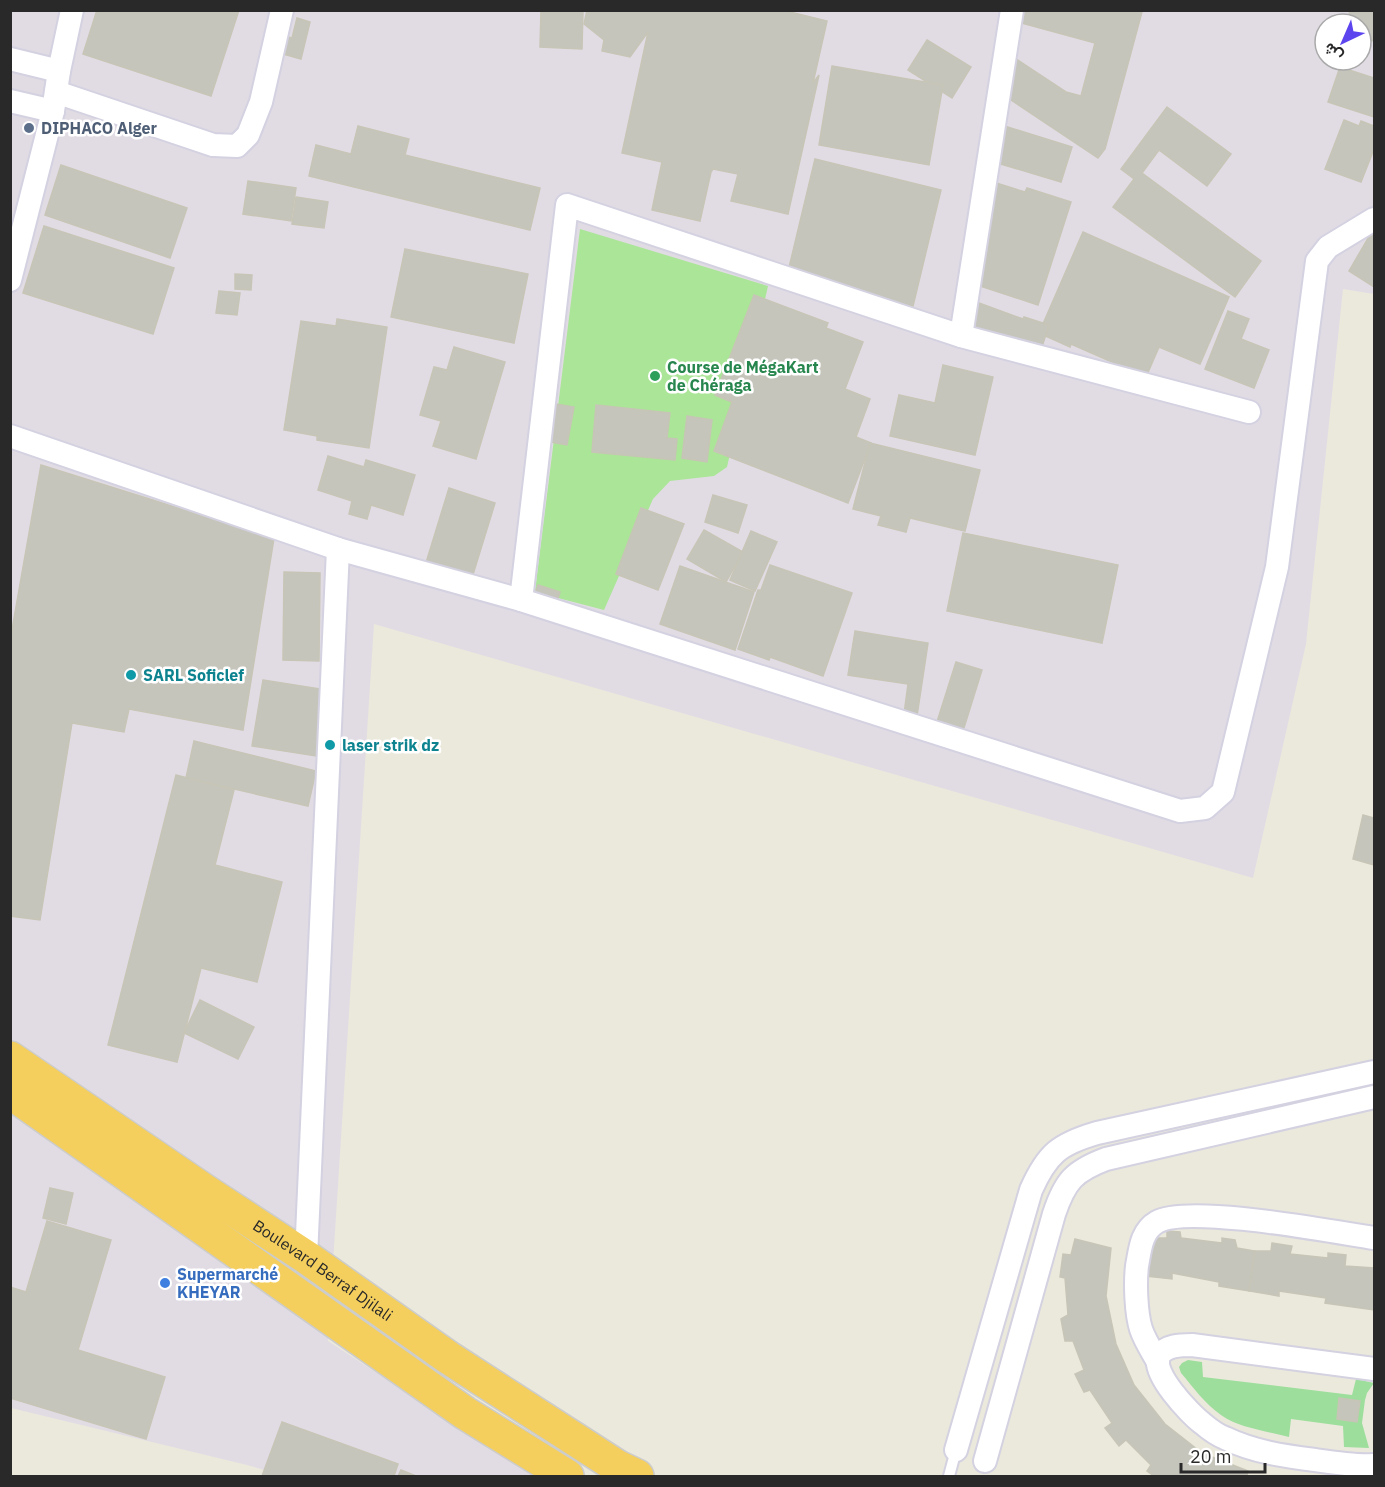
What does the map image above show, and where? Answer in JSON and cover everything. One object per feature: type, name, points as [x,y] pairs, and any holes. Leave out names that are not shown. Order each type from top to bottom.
[{"type":"highway","name":"Boulevard Berraf Djilali","points":[[10,1058],[204,1191],[306,1257],[449,1358],[618,1467],[637,1476]]},
{"type":"highway","name":"Boulevard Berraf Djilali","points":[[10,1092],[465,1413],[567,1476]]},
{"type":"street","points":[[10,280],[56,92],[72,10]]},
{"type":"street","points":[[10,60],[56,92],[213,145],[237,146],[248,135],[261,102],[282,10]]},
{"type":"street","points":[[961,336],[1012,10]]},
{"type":"street","points":[[10,101],[56,92]]},
{"type":"street","points":[[521,600],[567,205],[961,336],[1249,411]]},
{"type":"street","points":[[10,436],[338,549],[521,600],[1180,811],[1205,808],[1223,792],[1277,567],[1317,261],[1328,247],[1374,219]]},
{"type":"street","points":[[306,1257],[338,549]]},
{"type":"street","points":[[956,1449],[1031,1190],[1041,1169],[1056,1151],[1075,1139],[1097,1133],[1374,1072]]},
{"type":"street","points":[[984,1465],[1054,1214],[1060,1195],[1072,1178],[1088,1166],[1106,1159],[1374,1097]]},
{"type":"street","points":[[1158,1362],[1141,1328],[1136,1281],[1140,1245],[1146,1233],[1156,1222],[1186,1216],[1235,1218],[1374,1238]]},
{"type":"street","points":[[1374,1369],[1192,1345],[1172,1346],[1159,1356],[1158,1362],[1158,1369],[1175,1394],[1202,1423],[1222,1437],[1247,1448],[1280,1455],[1343,1464],[1374,1465]]},
{"type":"lane","points":[[949,1476],[956,1449]]},
{"type":"shaded area","points":[[11,11],[1374,11],[1374,294],[1343,289],[1306,644],[1253,878],[374,624],[328,1341],[535,1476],[285,1476],[11,1408]]},
{"type":"green space","name":"Course de MégaKart de Chéraga","points":[[580,229],[768,286],[727,467],[714,476],[670,481],[653,499],[604,610],[535,592]]},
{"type":"green space","points":[[1188,1360],[1202,1362],[1203,1377],[1352,1395],[1356,1379],[1374,1383],[1367,1393],[1362,1423],[1369,1448],[1344,1447],[1343,1426],[1291,1419],[1289,1437],[1245,1426],[1228,1419],[1210,1406],[1181,1373],[1179,1367]]},
{"type":"building","points":[[97,10],[239,10],[211,96],[83,54]]},
{"type":"building","points":[[541,10],[583,10],[582,49],[540,47]]},
{"type":"building","points":[[587,10],[782,10],[827,21],[813,83],[819,75],[788,214],[731,201],[738,174],[713,169],[700,221],[652,210],[662,162],[622,153],[648,32],[630,57],[602,51],[604,40],[584,24]]},
{"type":"building","points":[[1010,10],[1138,10],[1142,12],[1105,149],[1098,158],[996,90],[1010,55],[1066,92],[1081,96],[1095,43],[1007,19]]},
{"type":"building","points":[[1350,10],[1374,10],[1374,41],[1373,12],[1350,12]]},
{"type":"building","points":[[297,18],[310,22],[301,59],[276,52],[280,35],[292,38]]},
{"type":"building","points":[[927,40],[971,67],[952,98],[908,70]]},
{"type":"building","points":[[832,66],[943,85],[929,165],[819,145]]},
{"type":"building","points":[[1338,72],[1355,72],[1374,78],[1374,117],[1328,102]]},
{"type":"building","points":[[1167,107],[1231,154],[1207,186],[1159,150],[1142,173],[1261,261],[1235,297],[1113,207],[1134,179],[1121,169]]},
{"type":"building","points":[[1344,120],[1359,126],[1361,121],[1374,126],[1374,149],[1361,182],[1325,169]]},
{"type":"building","points":[[995,123],[1072,147],[1061,182],[984,159]]},
{"type":"building","points":[[358,126],[409,139],[405,155],[540,188],[530,230],[309,176],[316,145],[351,154]]},
{"type":"building","points":[[815,159],[941,190],[913,306],[787,276]]},
{"type":"building","points":[[61,165],[187,208],[170,258],[45,215]]},
{"type":"building","points":[[248,181],[296,188],[291,221],[243,214]]},
{"type":"building","points":[[993,182],[1025,192],[1027,188],[1071,202],[1038,305],[962,280]]},
{"type":"building","points":[[296,197],[328,202],[324,228],[292,224]]},
{"type":"building","points":[[44,226],[174,268],[153,334],[23,293]]},
{"type":"building","points":[[1374,228],[1374,287],[1349,271]]},
{"type":"building","points":[[1083,232],[1229,297],[1200,364],[1159,347],[1146,377],[1071,344],[1070,347],[1039,333]]},
{"type":"building","points":[[405,249],[528,274],[514,343],[391,317]]},
{"type":"building","points":[[235,274],[252,275],[251,290],[235,289]]},
{"type":"building","points":[[219,291],[240,293],[237,315],[216,313]]},
{"type":"building","points":[[754,295],[828,323],[826,328],[863,342],[845,389],[870,399],[856,437],[871,443],[848,503],[714,451],[732,402],[715,395]]},
{"type":"building","points":[[979,303],[1023,319],[1024,317],[1049,325],[1040,353],[970,328]]},
{"type":"building","points":[[1228,311],[1249,319],[1241,339],[1269,350],[1254,388],[1205,369]]},
{"type":"building","points":[[337,319],[387,327],[369,448],[317,440],[317,436],[284,430],[301,321],[336,326]]},
{"type":"building","points":[[454,347],[505,362],[476,459],[433,446],[441,421],[420,415],[434,367],[447,370]]},
{"type":"building","points":[[943,365],[993,377],[975,455],[890,436],[899,395],[935,403]]},
{"type":"building","points":[[550,403],[574,407],[567,445],[544,441]]},
{"type":"building","points":[[596,405],[670,413],[667,438],[677,439],[675,460],[592,452]]},
{"type":"building","points":[[687,416],[712,420],[707,462],[682,458]]},
{"type":"building","points":[[870,443],[980,470],[965,531],[910,518],[906,532],[878,525],[881,516],[853,509]]},
{"type":"building","points":[[328,456],[364,467],[366,460],[415,475],[403,515],[371,505],[367,519],[349,514],[352,501],[318,490]]},
{"type":"building","name":"SARL Soficlef","points":[[41,465],[274,538],[243,730],[129,709],[124,732],[72,723],[40,920],[10,916],[10,641]]},
{"type":"building","points":[[449,488],[495,503],[471,581],[425,566]]},
{"type":"building","points":[[713,495],[747,505],[738,533],[705,522]]},
{"type":"building","points":[[641,508],[684,524],[658,590],[616,574]]},
{"type":"building","points":[[704,530],[743,552],[726,582],[687,559]]},
{"type":"building","points":[[751,531],[777,542],[755,591],[730,580]]},
{"type":"building","points":[[963,533],[1118,565],[1102,643],[947,611]]},
{"type":"building","points":[[770,565],[852,593],[823,676],[770,657],[769,660],[738,649],[758,590],[761,590]]},
{"type":"building","points":[[680,566],[754,592],[735,650],[660,624]]},
{"type":"building","points":[[284,572],[320,573],[319,661],[283,660]]},
{"type":"building","points":[[538,585],[560,592],[554,611],[532,603]]},
{"type":"building","points":[[855,631],[928,643],[917,716],[904,714],[908,684],[848,675]]},
{"type":"building","points":[[956,662],[982,670],[962,734],[936,725]]},
{"type":"building","points":[[263,680],[327,690],[316,756],[252,746]]},
{"type":"building","points":[[194,741],[316,771],[308,806],[186,778]]},
{"type":"building","points":[[176,775],[234,790],[215,865],[282,882],[257,982],[201,968],[177,1062],[108,1045]]},
{"type":"building","points":[[1363,815],[1374,818],[1374,865],[1353,859]]},
{"type":"building","points":[[200,1000],[254,1027],[238,1059],[184,1033]]},
{"type":"building","points":[[50,1188],[73,1193],[66,1224],[43,1218]]},
{"type":"building","points":[[47,1221],[111,1240],[78,1350],[165,1377],[146,1439],[10,1398],[10,1287],[26,1292]]},
{"type":"building","points":[[1167,1231],[1180,1232],[1181,1238],[1222,1243],[1222,1238],[1235,1240],[1237,1248],[1255,1251],[1249,1291],[1219,1286],[1219,1282],[1172,1273],[1172,1279],[1146,1276],[1149,1238],[1167,1238]]},
{"type":"building","points":[[1075,1239],[1111,1248],[1106,1296],[1116,1344],[1134,1385],[1165,1424],[1202,1453],[1248,1471],[1247,1476],[1154,1476],[1147,1471],[1151,1465],[1126,1440],[1119,1446],[1105,1428],[1112,1423],[1090,1390],[1084,1392],[1075,1374],[1084,1370],[1073,1341],[1065,1341],[1061,1319],[1068,1315],[1065,1278],[1060,1277],[1063,1254],[1071,1255]]},
{"type":"building","points":[[1272,1243],[1292,1246],[1290,1254],[1328,1258],[1328,1253],[1346,1255],[1345,1266],[1374,1268],[1374,1310],[1325,1303],[1326,1298],[1279,1291],[1279,1296],[1249,1291],[1255,1251],[1271,1251]]},
{"type":"building","points":[[1339,1398],[1360,1401],[1357,1422],[1337,1419]]},
{"type":"building","points":[[282,1422],[398,1464],[394,1476],[262,1476]]},
{"type":"building","points":[[401,1470],[416,1476],[398,1476]]},
{"type":"place","name":"DIPHACO Alger","points":[[29,128]]},
{"type":"place","name":"Course de MégaKart de Chéraga","points":[[655,376]]},
{"type":"place","name":"SARL Soficlef","points":[[131,675]]},
{"type":"place","name":"laser strik dz","points":[[330,745]]},
{"type":"place","name":"Supermarché KHEYAR","points":[[165,1283]]}]
